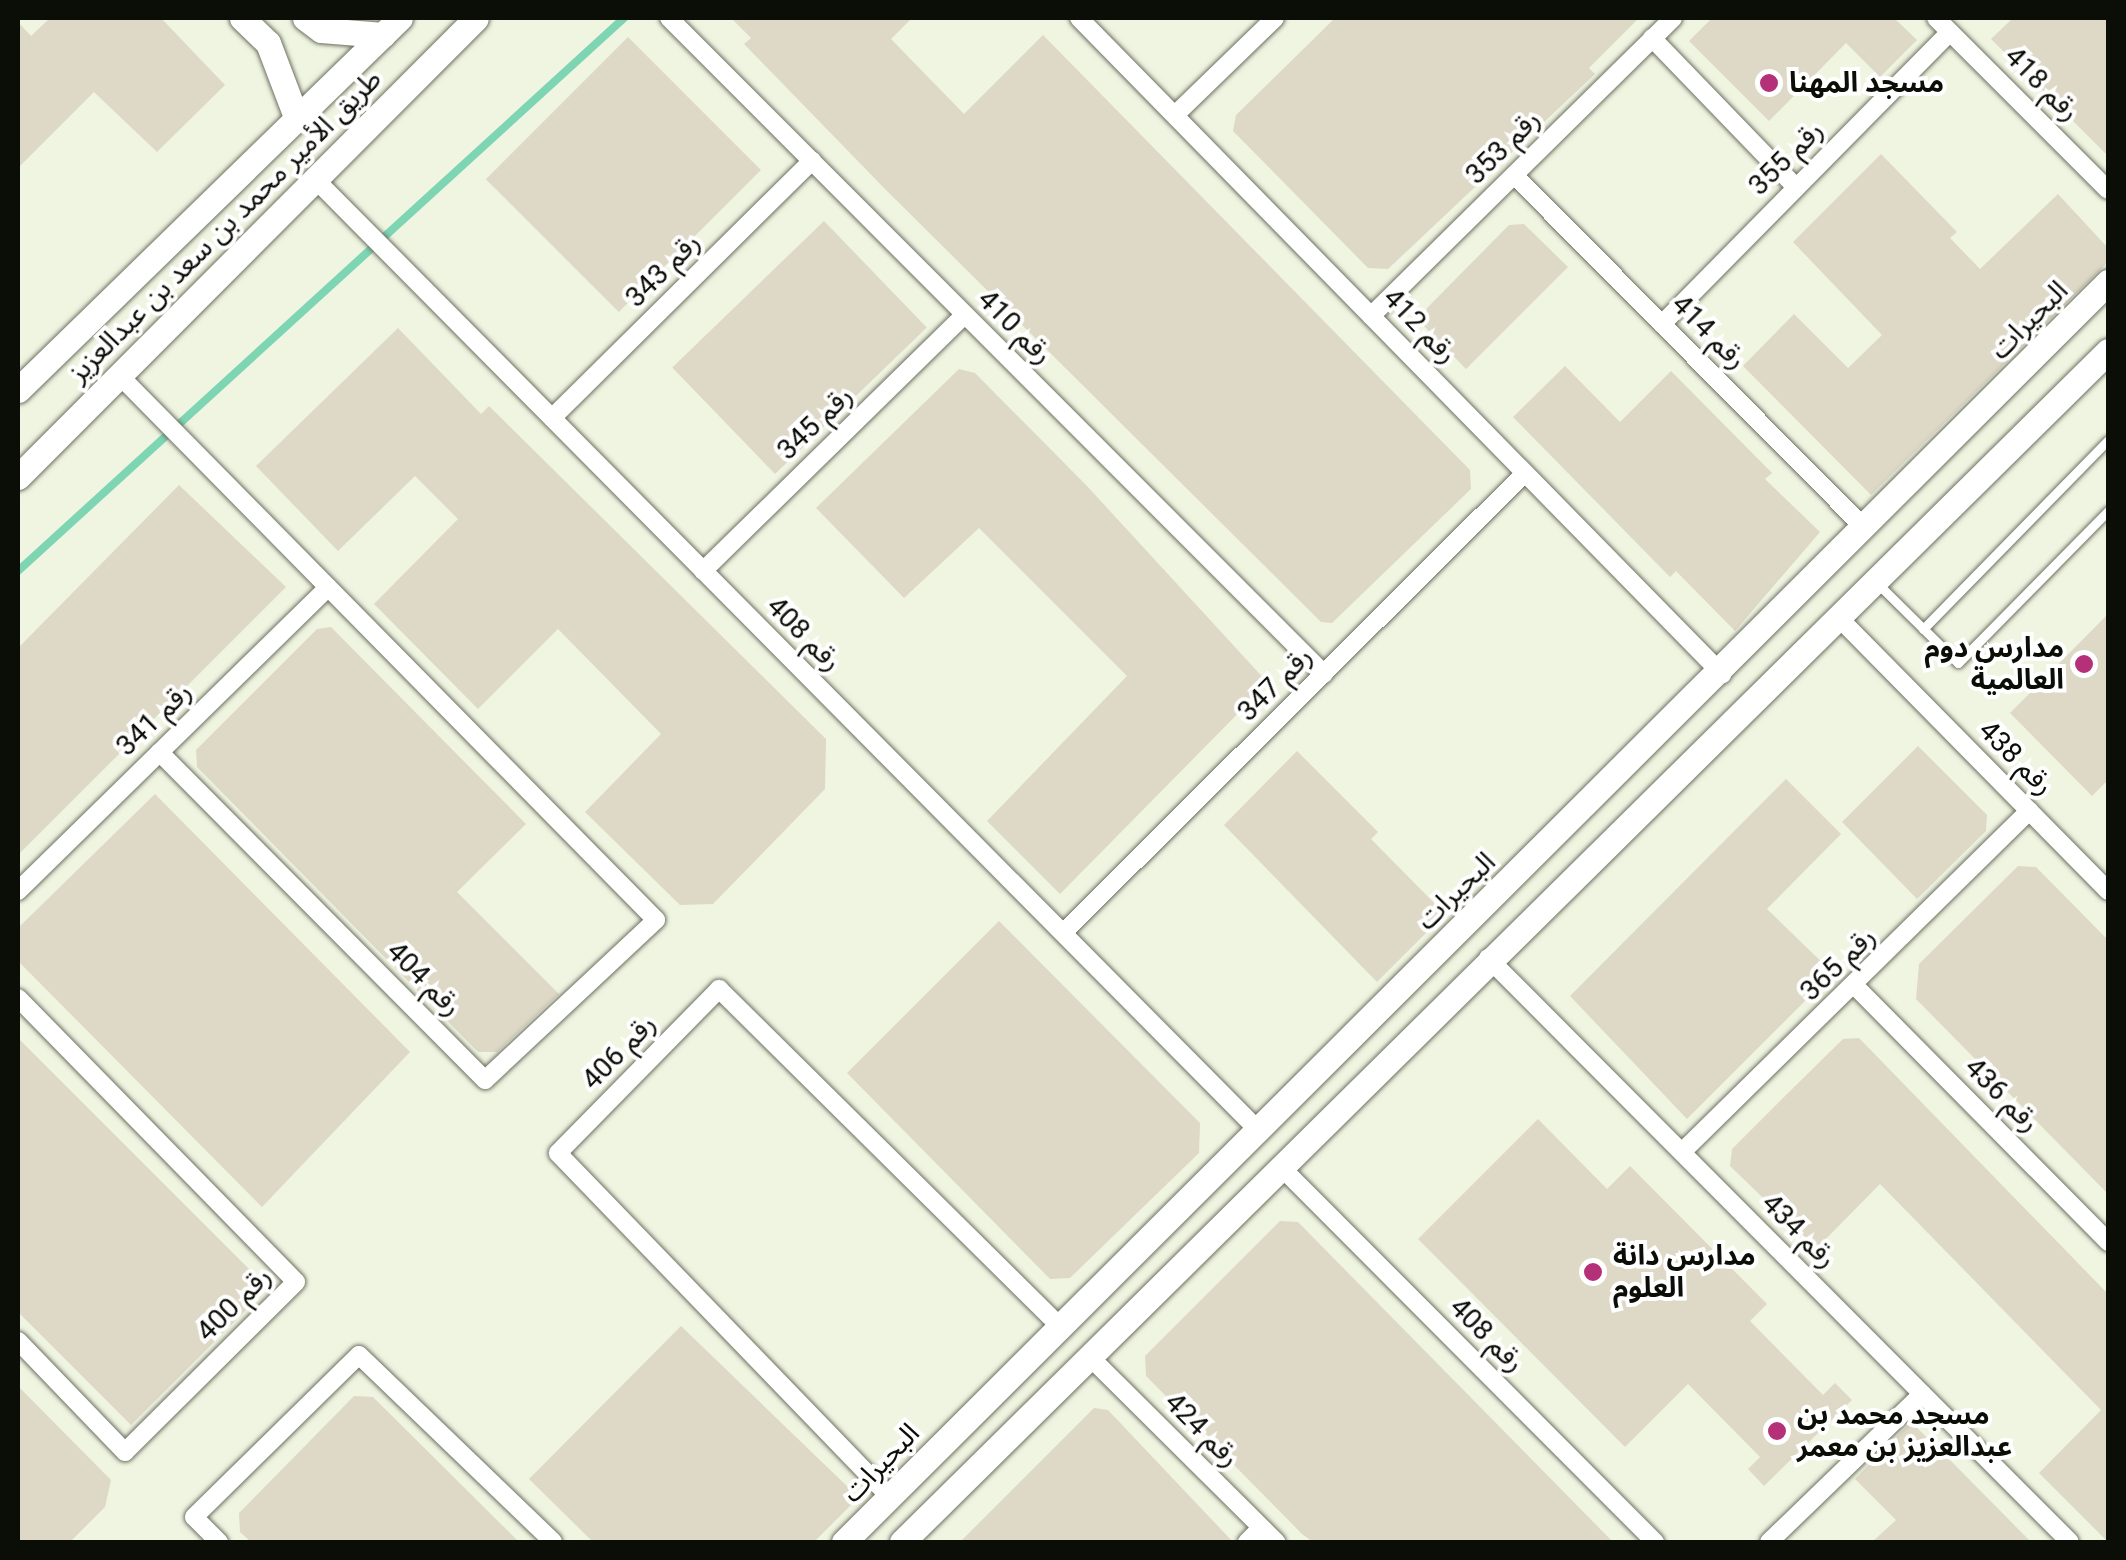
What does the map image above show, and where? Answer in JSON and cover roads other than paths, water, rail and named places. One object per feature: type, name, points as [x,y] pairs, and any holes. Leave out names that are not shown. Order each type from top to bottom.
[{"type":"street","points":[[306,18],[321,30],[391,26]]},
{"type":"street","name":"طريق الأمير محمد بن سعد بن عبدالعزيز","points":[[18,477],[476,18]]},
{"type":"street","name":"رقم 410","points":[[669,18],[1324,674]]},
{"type":"street","name":"رقم 412","points":[[1079,18],[1722,674]]},
{"type":"street","points":[[1175,115],[1275,18]]},
{"type":"street","name":"رقم 353","points":[[1371,316],[1673,18]]},
{"type":"street","name":"رقم 418","points":[[1936,18],[2108,190]]},
{"type":"street","points":[[254,21],[285,77],[295,114]]},
{"type":"street","name":"طريق الأمير محمد بن سعد بن عبدالعزيز","points":[[18,390],[295,114],[391,26]]},
{"type":"street","name":"رقم 355","points":[[1662,324],[1950,32]]},
{"type":"street","points":[[1652,38],[1796,187]]},
{"type":"street","name":"رقم 343","points":[[552,418],[812,161]]},
{"type":"street","name":"رقم 414","points":[[1514,175],[1865,528]]},
{"type":"street","name":"رقم 408","points":[[314,178],[1256,1128]]},
{"type":"street","name":"البحيرات","points":[[844,1542],[1256,1128],[1722,674],[2108,282]]},
{"type":"street","name":"رقم 345","points":[[703,570],[964,315]]},
{"type":"street","points":[[902,1542],[1491,955],[1842,622],[2108,352]]},
{"type":"street","points":[[120,376],[328,586]]},
{"type":"street","name":"رقم 347","points":[[1063,933],[1525,473]]},
{"type":"street","name":"رقم 341","points":[[18,891],[328,586]]},
{"type":"street","name":"رقم 404","points":[[159,752],[486,1080],[656,920],[328,586]]},
{"type":"street","name":"رقم 438","points":[[1842,622],[2108,891]]},
{"type":"street","name":"رقم 365","points":[[1682,1152],[1856,987],[2030,811]]},
{"type":"street","points":[[1466,923],[1491,955]]},
{"type":"street","name":"رقم 434","points":[[1491,955],[2070,1542]]},
{"type":"street","name":"رقم 436","points":[[1856,987],[2108,1242]]},
{"type":"street","name":"رقم 406","points":[[890,1497],[558,1153],[719,990],[1058,1325]]},
{"type":"street","name":"رقم 400","points":[[18,998],[296,1282],[125,1452],[18,1341]]},
{"type":"street","name":"رقم 408","points":[[1280,1166],[1655,1542]]},
{"type":"street","points":[[219,1542],[194,1517],[359,1355],[552,1542]]},
{"type":"street","name":"رقم 424","points":[[1089,1356],[1276,1542]]},
{"type":"street","points":[[1769,1542],[1922,1394]]},
{"type":"street","points":[[1246,1542],[1262,1528]]},
{"type":"lane","points":[[1922,629],[2108,440]]},
{"type":"lane","points":[[1879,585],[1958,663],[2108,512]]},
{"type":"waterway","points":[[18,571],[624,18]]},
{"type":"place","name":"مسجد المهنا","points":[[1769,83]]},
{"type":"place","name":"مدارس دوم العالمية","points":[[2084,664]]},
{"type":"place","name":"مدارس دانة العلوم","points":[[1593,1272]]},
{"type":"place","name":"مسجد محمد بن عبدالعزيز بن معمر","points":[[1777,1431]]}]
